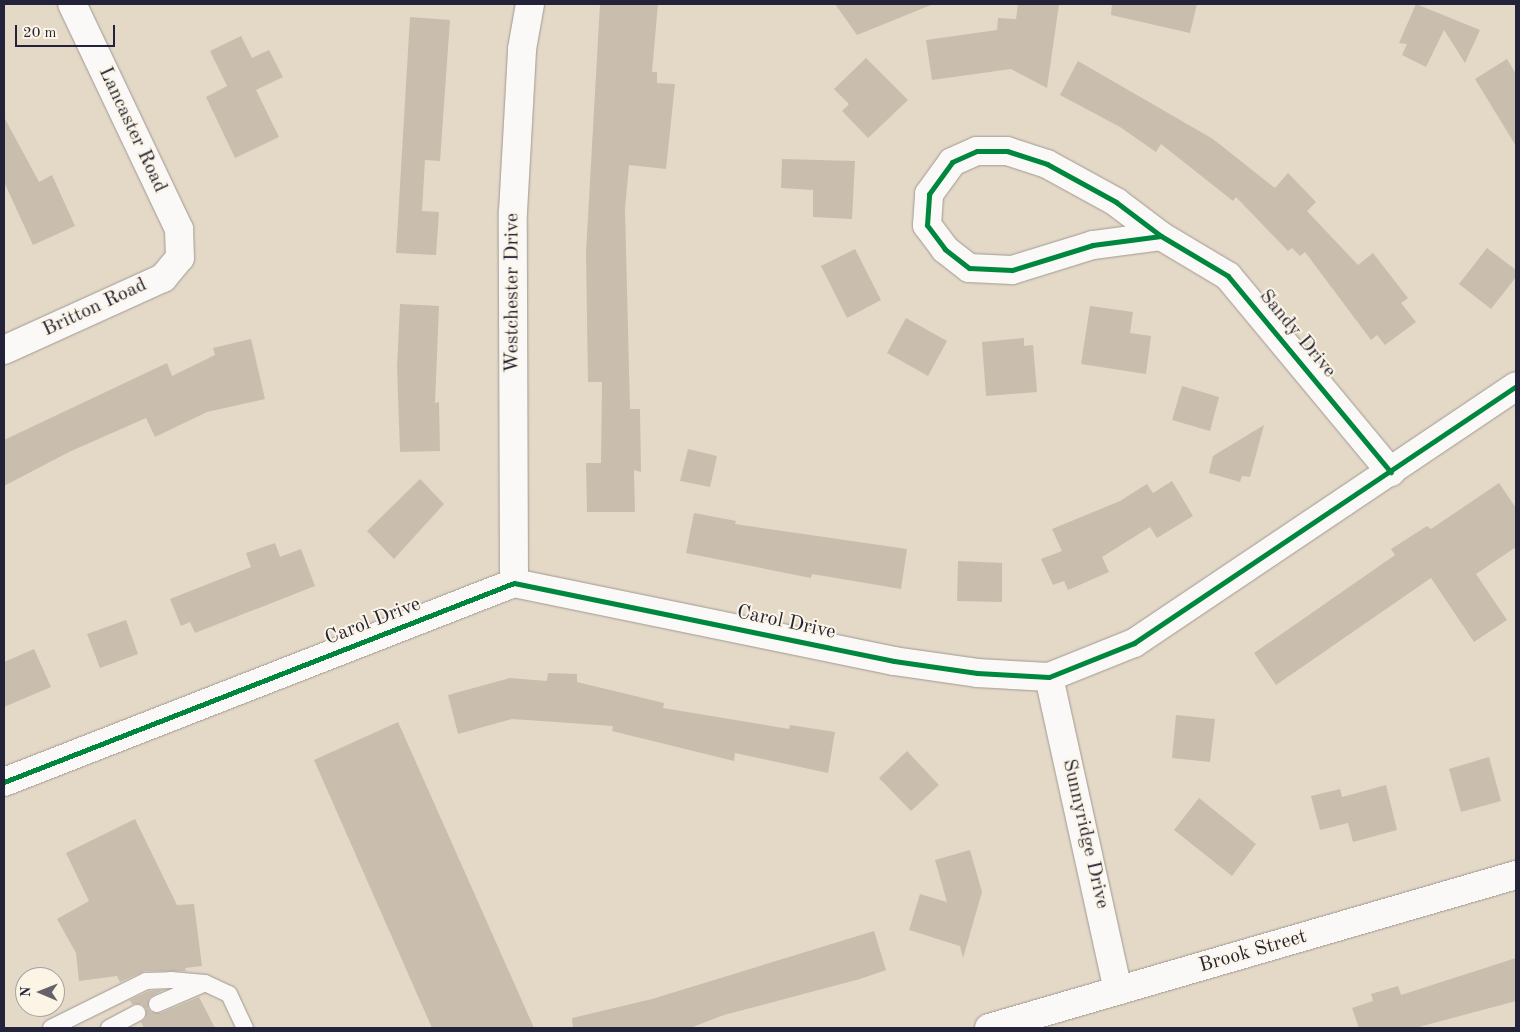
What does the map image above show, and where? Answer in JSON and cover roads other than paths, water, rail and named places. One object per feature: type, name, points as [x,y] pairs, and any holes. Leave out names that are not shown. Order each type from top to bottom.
[{"type":"street","name":"Lancaster Road","points":[[72,4],[179,228],[180,258]]},
{"type":"street","name":"Westchester Drive","points":[[514,583],[513,212],[522,49],[530,4]]},
{"type":"street","name":"Sandy Drive","points":[[1162,236],[1093,245],[1012,270],[969,268],[945,249],[928,225],[928,194],[952,162],[977,151],[1007,151],[1047,164],[1116,202],[1162,236],[1228,276],[1391,472]]},
{"type":"street","name":"Britton Road","points":[[4,350],[163,278],[180,258]]},
{"type":"street","name":"Carol Drive","points":[[4,782],[514,583],[894,661],[976,673],[1049,677],[1134,643],[1391,472],[1516,386]]},
{"type":"street","name":"Sunnyridge Drive","points":[[1049,677],[1118,991]]},
{"type":"street","name":"Brook Street","points":[[989,1028],[1516,875]]},
{"type":"lane","points":[[58,1026],[146,982],[205,983],[228,994],[245,1028]]},
{"type":"lane","points":[[156,1004],[205,983]]},
{"type":"lane","points":[[96,1006],[110,1027],[136,1013]]}]
